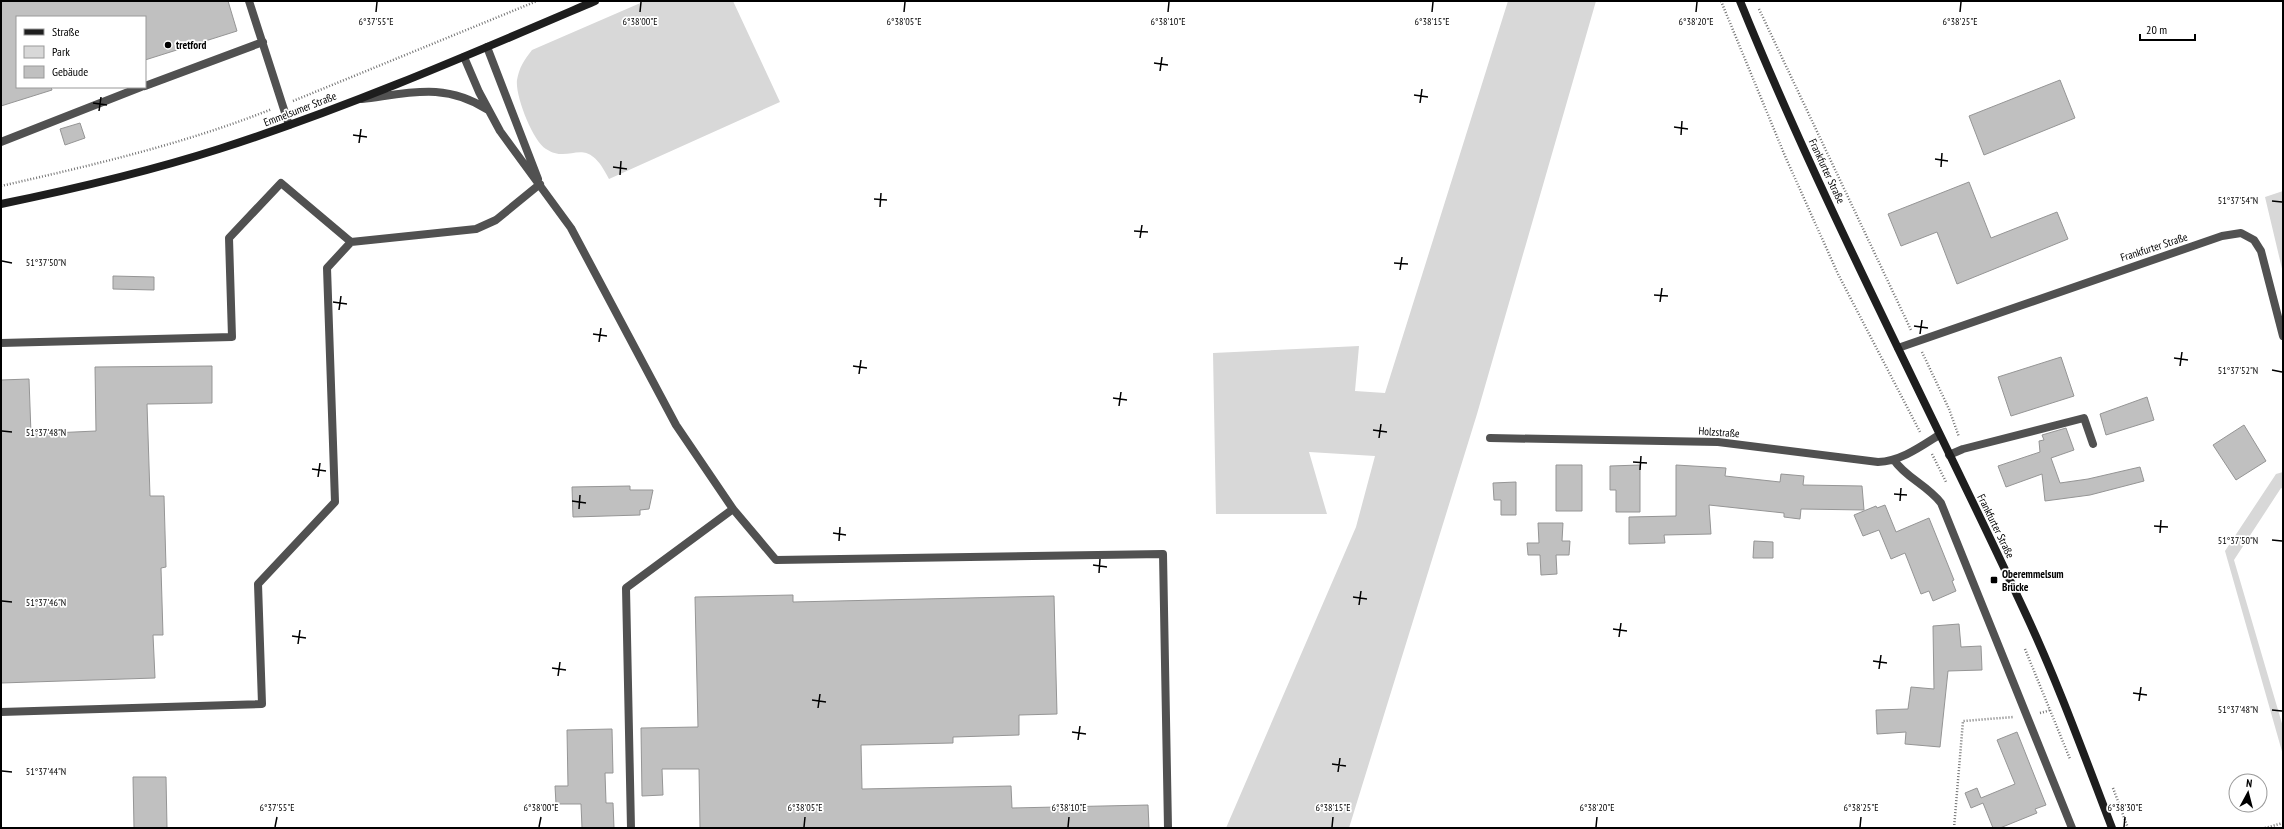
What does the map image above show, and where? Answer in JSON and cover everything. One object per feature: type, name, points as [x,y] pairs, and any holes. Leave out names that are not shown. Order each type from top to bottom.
[{"type":"main road","name":"Emmelsumer Straße","points":[[1,204],[108,181],[218,150],[289,126],[487,47],[595,1]]},
{"type":"main road","name":"Frankfurter Straße","points":[[1740,1],[1761,53],[1828,201],[2024,610],[2112,828]]},
{"type":"street","points":[[249,1],[289,126]]},
{"type":"street","points":[[146,86],[263,42]]},
{"type":"street","points":[[487,47],[540,184]]},
{"type":"street","points":[[464,56],[489,110],[519,159],[540,184],[570,228],[676,425],[733,509],[776,560],[1163,554],[1168,828]]},
{"type":"street","points":[[1,142],[138,88]]},
{"type":"street","points":[[352,101],[428,91],[447,92],[477,103],[489,110]]},
{"type":"street","points":[[1,343],[232,337],[229,238],[281,183],[351,242]]},
{"type":"street","points":[[1,712],[262,704],[258,584],[334,502],[327,268],[351,242],[476,229],[496,220],[540,184]]},
{"type":"street","name":"Frankfurter Straße","points":[[1898,348],[2149,260],[2222,236],[2241,234],[2254,240],[2261,251],[2283,336]]},
{"type":"street","points":[[1949,455],[1963,449],[2084,418],[2093,444]]},
{"type":"street","name":"Holzstraße","points":[[1490,438],[1718,442],[1878,462],[1894,460],[1939,435]]},
{"type":"street","points":[[1894,460],[1898,466],[1932,492],[1941,503],[2072,828]]},
{"type":"street","points":[[631,828],[626,588],[733,509]]},
{"type":"path","points":[[1721,1],[1785,156],[1838,274],[1950,489]]},
{"type":"path","points":[[1759,8],[1943,396],[1963,449]]},
{"type":"path","points":[[2022,642],[2071,762]]},
{"type":"path","points":[[1954,828],[1963,721],[2028,716],[2064,706]]},
{"type":"path","points":[[2110,782],[2128,828]]},
{"type":"path","points":[[2265,828],[2283,823]]},
{"type":"green space","points":[[645,1],[733,1],[780,102],[609,179],[593,156],[578,152],[563,154],[555,153],[546,149],[541,144],[526,118],[519,96],[517,80],[522,64],[532,50]]},
{"type":"green space","points":[[1508,1],[1596,1],[1477,414],[1349,828],[1226,828],[1356,527],[1375,456],[1309,452],[1327,514],[1216,514],[1213,353],[1359,346],[1355,391],[1385,393]]},
{"type":"green space","points":[[2283,191],[2283,273],[2265,197]]},
{"type":"green space","points":[[2283,472],[2283,489],[2281,488],[2234,560],[2283,727],[2283,755],[2225,551],[2276,474]]},
{"type":"building","name":"tretford","points":[[1,1],[228,1],[237,31],[146,60],[146,16],[16,16],[16,88],[51,88],[52,90],[1,106]]},
{"type":"building","points":[[2060,80],[2075,118],[1984,155],[1969,116]]},
{"type":"building","points":[[80,123],[85,138],[65,145],[60,129]]},
{"type":"building","points":[[1969,182],[1991,238],[2057,212],[2068,239],[1957,284],[1937,232],[1901,246],[1888,214]]},
{"type":"building","points":[[113,276],[154,277],[154,290],[113,289]]},
{"type":"building","points":[[2061,357],[2074,396],[2011,416],[1998,377]]},
{"type":"building","points":[[212,366],[212,403],[147,404],[150,496],[164,496],[166,567],[161,568],[163,635],[153,635],[155,678],[1,683],[1,380],[29,379],[31,434],[96,431],[95,367]]},
{"type":"building","points":[[2147,397],[2154,420],[2106,435],[2100,414]]},
{"type":"building","points":[[2244,425],[2266,461],[2236,480],[2213,445]]},
{"type":"building","points":[[2066,428],[2074,450],[2051,458],[2060,483],[2088,479],[2140,467],[2144,481],[2090,495],[2045,501],[2042,474],[2006,487],[1998,466],[2040,452],[2039,441],[2044,440],[2042,435]]},
{"type":"building","points":[[1556,465],[1582,465],[1582,511],[1556,511]]},
{"type":"building","points":[[1640,465],[1640,512],[1616,512],[1616,490],[1610,490],[1610,466]]},
{"type":"building","points":[[1676,465],[1726,468],[1725,476],[1780,482],[1781,474],[1804,476],[1803,485],[1862,486],[1864,510],[1801,509],[1800,519],[1784,517],[1784,513],[1709,505],[1711,534],[1664,535],[1665,543],[1629,544],[1629,517],[1676,516]]},
{"type":"building","points":[[1516,482],[1516,515],[1501,515],[1501,500],[1494,500],[1493,483]]},
{"type":"building","points":[[630,486],[630,490],[653,490],[649,509],[640,510],[640,515],[573,517],[572,487]]},
{"type":"building","points":[[1885,505],[1896,532],[1929,518],[1954,580],[1952,581],[1956,591],[1933,601],[1929,591],[1921,594],[1905,553],[1891,559],[1879,530],[1863,536],[1854,515],[1876,506],[1877,508]]},
{"type":"building","points":[[1538,523],[1563,523],[1562,541],[1570,541],[1569,555],[1556,555],[1557,574],[1541,575],[1540,555],[1528,555],[1527,543],[1539,543]]},
{"type":"building","points":[[1754,541],[1773,542],[1773,558],[1753,558]]},
{"type":"building","points":[[793,595],[793,602],[1054,596],[1057,714],[1019,715],[1019,735],[953,737],[953,743],[861,745],[862,789],[1011,786],[1012,808],[1148,805],[1149,828],[700,828],[699,769],[662,769],[663,795],[642,796],[641,728],[698,727],[695,597]]},
{"type":"building","points":[[1959,624],[1961,647],[1981,646],[1982,670],[1948,671],[1940,747],[1905,744],[1906,732],[1877,734],[1876,710],[1908,709],[1911,687],[1934,689],[1933,626]]},
{"type":"building","points":[[612,729],[613,773],[605,773],[606,803],[613,803],[614,828],[582,828],[581,804],[556,804],[555,786],[568,786],[567,730]]},
{"type":"building","points":[[2017,732],[2046,805],[2035,809],[2037,813],[2000,828],[1993,828],[1983,803],[1971,808],[1965,793],[1977,788],[1981,798],[2015,784],[1997,740]]},
{"type":"building","points":[[133,777],[166,777],[167,828],[134,828]]},
{"type":"place","name":"tretford","points":[[168,45]]},
{"type":"place","name":"Oberemmelsum Brücke","points":[[1994,580]]}]
